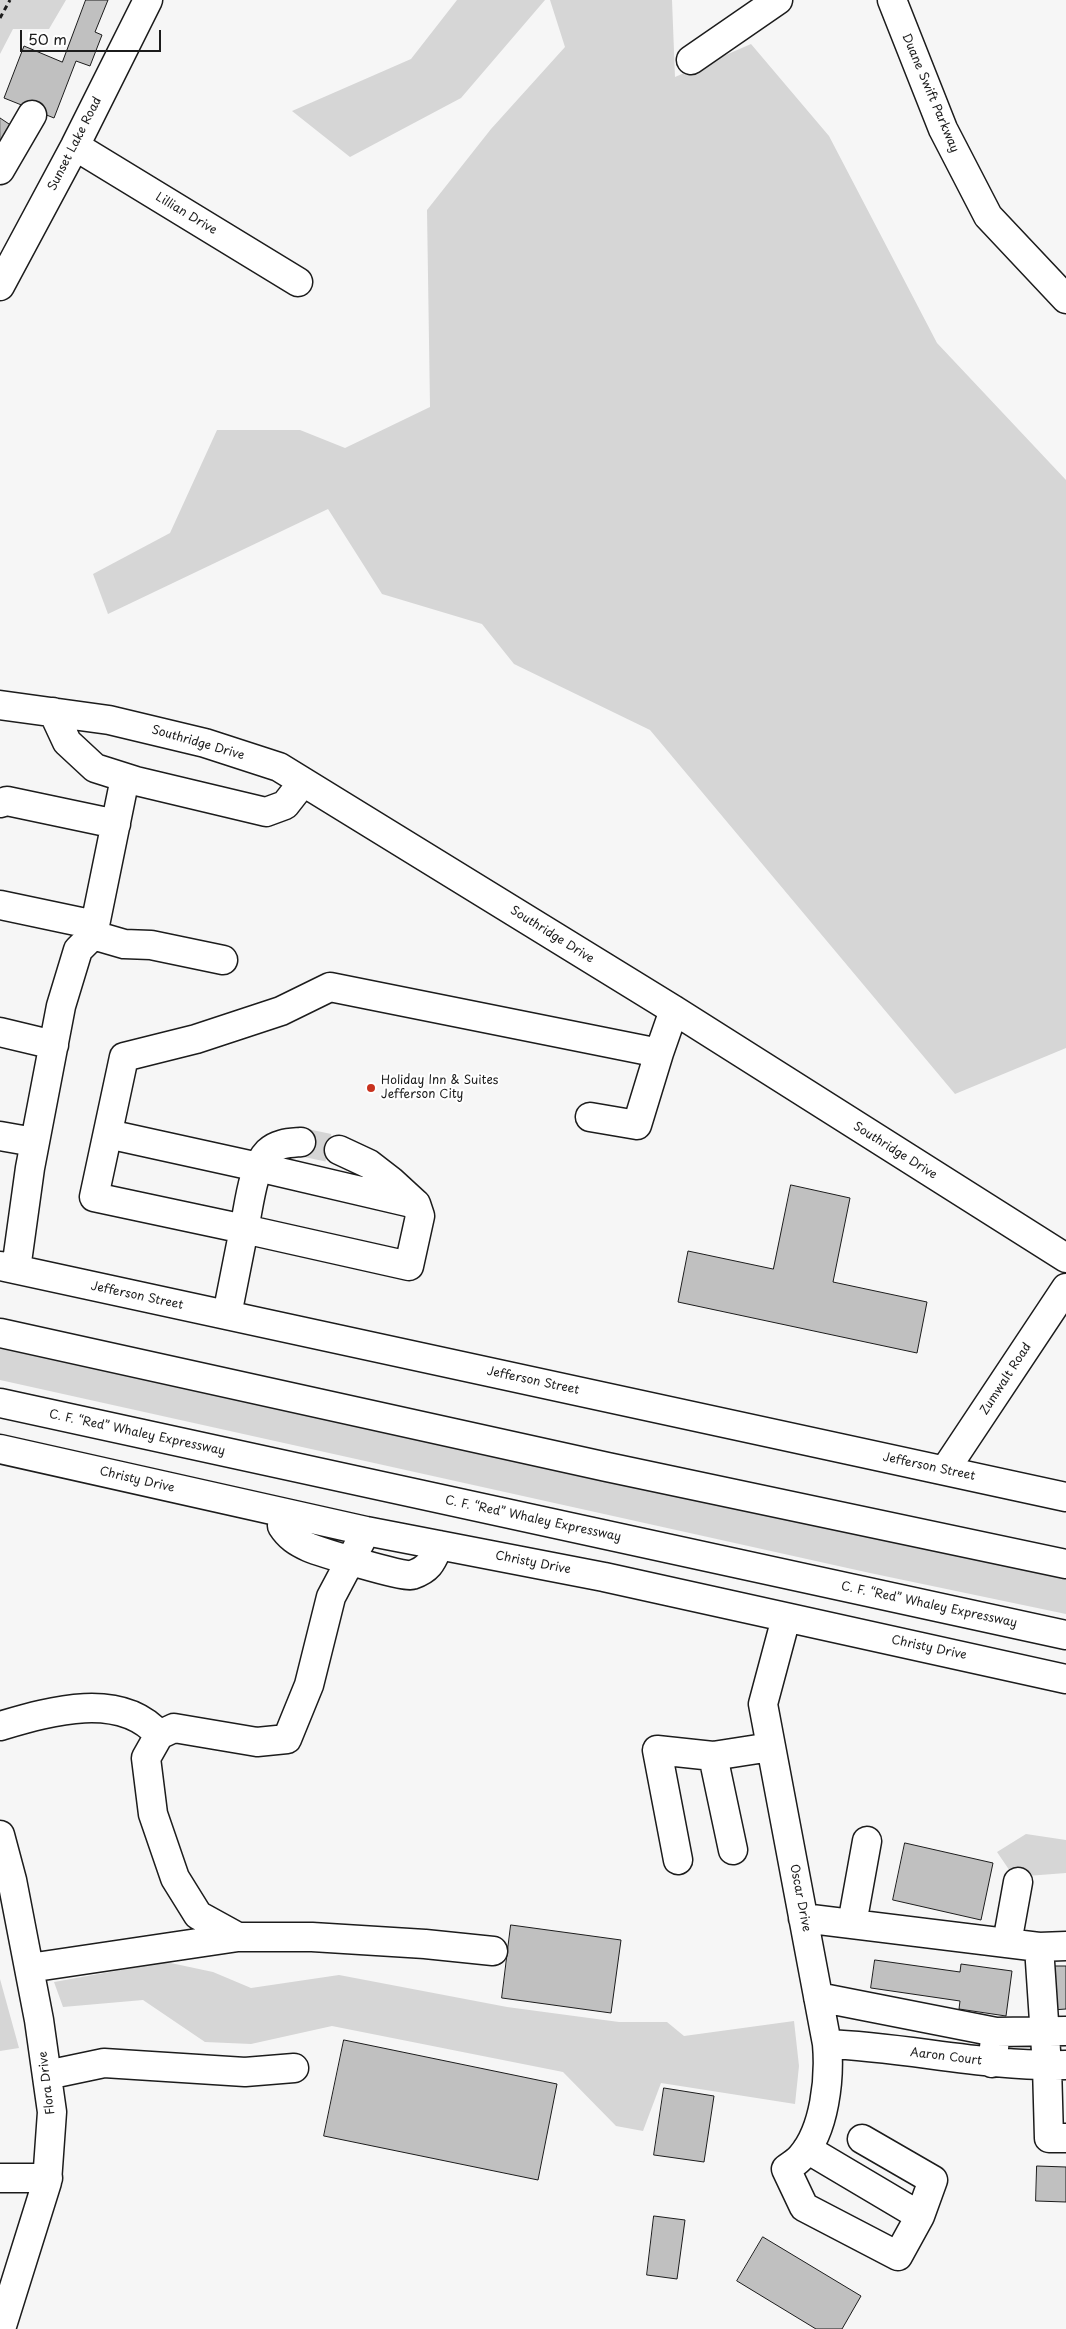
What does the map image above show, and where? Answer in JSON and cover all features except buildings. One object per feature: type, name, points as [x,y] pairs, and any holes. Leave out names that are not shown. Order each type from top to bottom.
[{"type":"main road","name":"Sunset Lake Road","points":[[0,286],[75,146],[148,0]]},
{"type":"main road","points":[[691,60],[778,0]]},
{"type":"main road","name":"Duane Swift Parkway","points":[[892,0],[943,129],[988,216],[1066,298]]},
{"type":"main road","points":[[0,170],[32,116]]},
{"type":"main road","name":"Lillian Drive","points":[[75,146],[298,282]]},
{"type":"main road","name":"Southridge Drive","points":[[0,706],[109,720],[205,743],[279,767],[674,1010],[1066,1258]]},
{"type":"main road","points":[[53,712],[67,742],[95,768],[125,778],[266,812],[285,805],[303,782]]},
{"type":"main road","points":[[8,1268],[61,1006],[78,950],[94,930],[125,778]]},
{"type":"main road","points":[[0,803],[7,801],[116,824]]},
{"type":"main road","points":[[0,904],[94,930],[124,944],[151,945],[223,960]]},
{"type":"main road","points":[[339,1150],[369,1164],[416,1204],[420,1216],[409,1266],[94,1197],[124,1057],[196,1039],[281,1011],[330,987],[659,1053]]},
{"type":"main road","points":[[590,1117],[637,1125],[674,1010]]},
{"type":"main road","points":[[0,1032],[54,1044]]},
{"type":"main road","points":[[108,1134],[416,1204]]},
{"type":"main road","points":[[0,1136],[34,1142]]},
{"type":"main road","points":[[227,1315],[258,1167],[269,1151],[284,1143],[301,1142]]},
{"type":"main road","name":"Jefferson Street","points":[[8,1268],[1066,1497]]},
{"type":"main road","name":"Zumwalt Road","points":[[945,1470],[1066,1288]]},
{"type":"main road","points":[[0,1333],[588,1462],[1066,1564]]},
{"type":"main road","name":"C. F. “Red” Whaley Expressway","points":[[0,1403],[1066,1635]]},
{"type":"main road","name":"Christy Drive","points":[[0,1449],[366,1531],[604,1577],[1066,1679]]},
{"type":"main road","points":[[283,1513],[282,1526],[289,1537],[310,1548],[378,1570],[410,1576],[429,1566],[439,1545]]},
{"type":"main road","points":[[238,1937],[198,1915],[175,1878],[153,1814],[146,1758],[159,1735],[174,1728],[257,1742],[287,1739],[309,1685],[331,1597],[366,1531]]},
{"type":"main road","name":"Oscar Drive","points":[[786,1618],[763,1704],[827,2044],[827,2087],[819,2120],[807,2149],[801,2158],[786,2169],[804,2206],[898,2256],[920,2216]]},
{"type":"main road","points":[[0,1726],[44,1713],[97,1707],[119,1711],[151,1726],[159,1735]]},
{"type":"main road","points":[[678,1860],[657,1750],[713,1756],[771,1747]]},
{"type":"main road","points":[[713,1756],[733,1850]]},
{"type":"main road","name":"Flora Drive","points":[[0,1835],[12,1880],[29,1968],[52,2112],[48,2178],[1,2325]]},
{"type":"main road","points":[[852,1924],[867,1841]]},
{"type":"main road","points":[[1007,1943],[1018,1882]]},
{"type":"main road","points":[[803,1918],[1039,1947],[1066,1946]]},
{"type":"main road","points":[[29,1968],[238,1937],[331,1938],[493,1950]]},
{"type":"main road","points":[[1039,1947],[1055,2031],[1057,2066],[1049,2138],[1066,2138]]},
{"type":"main road","points":[[818,1997],[996,2032],[1055,2031]]},
{"type":"main road","points":[[992,2063],[996,2032]]},
{"type":"main road","name":"Aaron Court","points":[[827,2044],[856,2045],[992,2063],[1057,2066]]},
{"type":"main road","points":[[47,2075],[104,2063],[245,2072],[294,2068]]},
{"type":"main road","points":[[807,2149],[920,2216],[933,2180],[862,2139]]},
{"type":"main road","points":[[0,2178],[48,2178]]},
{"type":"path","points":[[0,18],[10,0]]},
{"type":"shaded area","points":[[0,0],[66,0],[49,29],[13,29],[0,54]]},
{"type":"shaded area","points":[[457,0],[545,0],[461,98],[350,157],[292,111],[411,59]]},
{"type":"shaded area","points":[[550,0],[672,0],[675,77],[751,44],[829,136],[937,343],[1066,480],[1066,1048],[955,1094],[650,730],[514,664],[482,624],[382,594],[328,509],[108,614],[93,574],[170,533],[217,430],[300,430],[345,448],[430,407],[427,210],[491,129],[565,47]]},
{"type":"shaded area","points":[[0,1343],[1066,1576],[1066,1614],[870,1573],[0,1380]]},
{"type":"shaded area","points":[[1026,1834],[1066,1840],[1066,1873],[1014,1877],[997,1852]]},
{"type":"shaded area","points":[[166,1962],[213,1972],[251,1988],[339,1975],[507,2007],[619,2022],[667,2022],[684,2036],[794,2021],[799,2066],[795,2104],[661,2083],[643,2131],[616,2126],[563,2072],[332,2026],[251,2044],[205,2042],[143,2000],[63,2007],[54,1982]]},
{"type":"shaded area","points":[[0,1979],[19,2048],[0,2051]]},
{"type":"tunnel","points":[[301,1142],[339,1150]]},
{"type":"place","name":"Holiday Inn & Suites Jefferson City","points":[[371,1088]]}]
